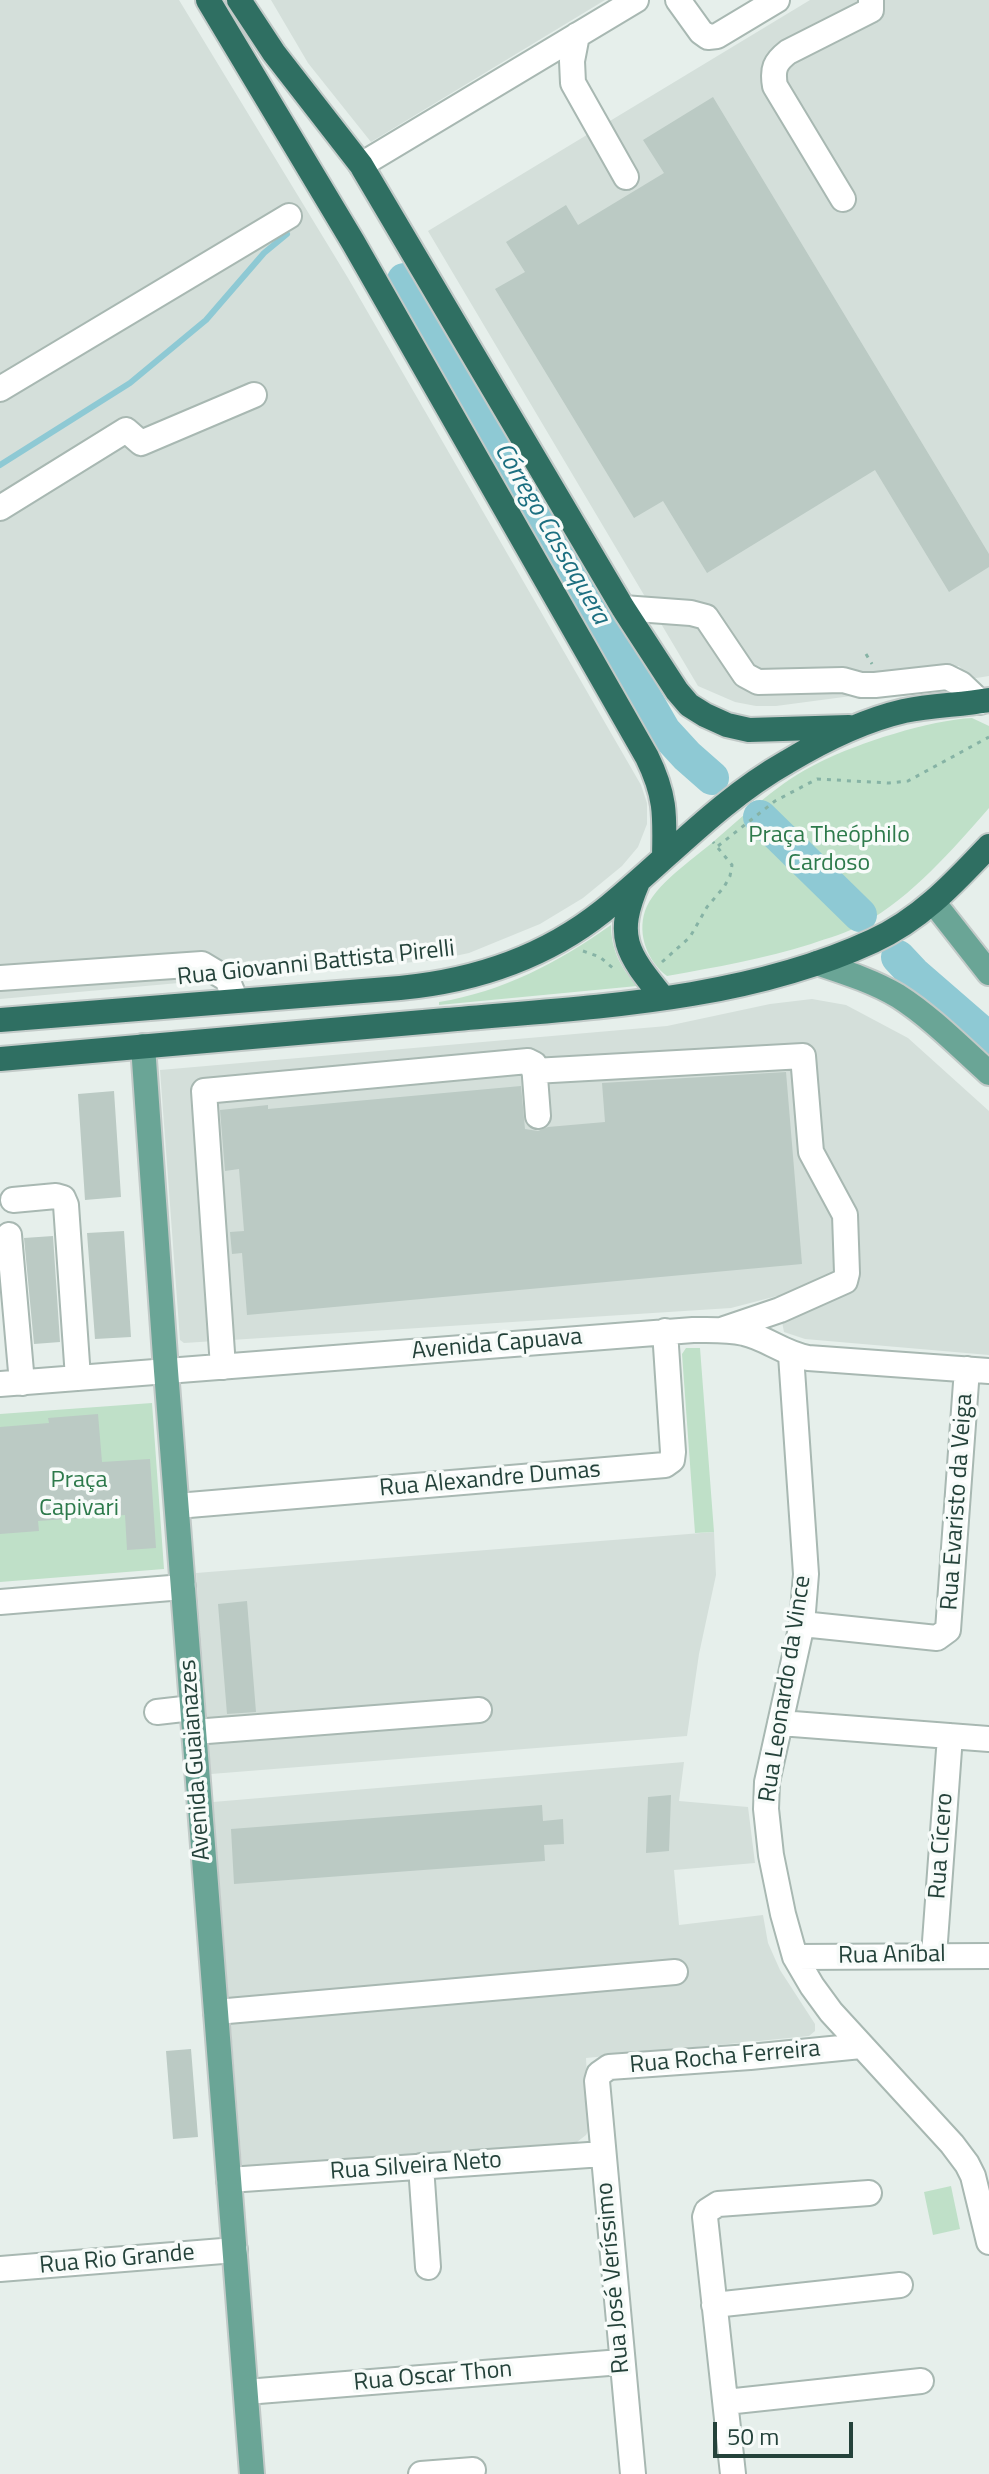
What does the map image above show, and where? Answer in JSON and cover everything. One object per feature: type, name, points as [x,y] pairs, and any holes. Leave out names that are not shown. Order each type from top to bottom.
[{"type":"highway","points":[[208,0],[353,242],[647,757],[665,809],[664,857]]},
{"type":"highway","points":[[239,0],[274,53],[361,165],[623,608],[677,691],[689,705],[705,715],[749,730],[859,727]]},
{"type":"highway","name":"Rua Giovanni Battista Pirelli","points":[[0,1020],[438,984],[507,965],[537,952],[600,914],[759,780],[812,748],[900,712],[935,705],[986,703]]},
{"type":"highway","points":[[0,1059],[627,1003],[733,985],[817,963],[900,927],[934,903],[989,846]]},
{"type":"highway","points":[[638,881],[629,902],[625,937],[630,953],[663,998]]},
{"type":"main road","points":[[934,903],[989,973]]},
{"type":"main road","points":[[817,963],[848,973],[897,996],[989,1073]]},
{"type":"main road","name":"Avenida Guaianazes","points":[[143,1046],[252,2474]]},
{"type":"street","points":[[361,165],[636,0]]},
{"type":"street","points":[[678,0],[708,37],[717,36],[777,0]]},
{"type":"street","points":[[843,199],[775,86],[773,71],[778,60],[788,52],[871,10],[871,0]]},
{"type":"street","points":[[577,35],[572,61],[573,83],[626,177]]},
{"type":"street","points":[[524,67],[544,71],[573,83]]},
{"type":"street","points":[[0,389],[289,216]]},
{"type":"street","points":[[0,508],[126,430],[141,443],[254,395]]},
{"type":"street","points":[[623,608],[706,617],[745,675],[758,682],[843,680],[875,685],[947,677],[986,703]]},
{"type":"street","points":[[0,978],[202,964],[227,979],[236,1001]]},
{"type":"street","points":[[534,1071],[803,1056],[811,1152],[845,1215],[845,1281],[780,1310],[722,1330]]},
{"type":"street","points":[[223,1367],[204,1091],[532,1061],[538,1116]]},
{"type":"street","points":[[13,1200],[56,1196],[63,1198],[66,1205],[78,1378]]},
{"type":"street","points":[[9,1235],[11,1384]]},
{"type":"street","name":"Avenida Capuava","points":[[11,1384],[665,1331],[722,1330],[745,1333],[791,1355],[808,1358],[978,1370]]},
{"type":"street","name":"Rua Alexandre Dumas","points":[[177,1506],[665,1465],[672,1460],[673,1452],[665,1331]]},
{"type":"street","name":"Rua Leonardo da Vince","points":[[791,1355],[806,1574],[802,1624],[767,1782],[766,1809],[780,1900],[795,1957],[831,2012],[978,2163],[976,2186],[989,2242]]},
{"type":"street","name":"Rua Evaristo da Veiga","points":[[802,1624],[937,1638],[948,1630],[978,1370]]},
{"type":"street","points":[[0,1602],[183,1587]]},
{"type":"street","points":[[157,1712],[193,1720],[479,1710]]},
{"type":"street","points":[[780,1723],[989,1739]]},
{"type":"street","name":"Rua Cícero","points":[[934,1955],[950,1736]]},
{"type":"street","name":"Rua Aníbal","points":[[795,1957],[989,1956]]},
{"type":"street","points":[[216,2012],[675,1972]]},
{"type":"street","name":"Rua Rocha Ferreira","points":[[597,2081],[599,2074],[609,2067],[861,2046]]},
{"type":"street","name":"Rua José Veríssimo","points":[[597,2081],[633,2474]]},
{"type":"street","name":"Rua Silveira Neto","points":[[229,2180],[603,2154]]},
{"type":"street","points":[[421,2166],[428,2267]]},
{"type":"street","points":[[733,2474],[705,2217],[711,2207],[718,2204],[869,2193]]},
{"type":"street","name":"Rua Rio Grande","points":[[0,2269],[235,2250]]},
{"type":"street","points":[[714,2305],[900,2285]]},
{"type":"street","name":"Rua Oscar Thon","points":[[246,2392],[621,2362]]},
{"type":"street","points":[[726,2402],[921,2381]]},
{"type":"street","points":[[421,2474],[473,2470]]},
{"type":"path","points":[[643,973],[656,967],[690,937],[707,907],[724,887],[732,865],[718,846],[775,801],[817,779],[889,783],[908,781],[989,737]]},
{"type":"path","points":[[569,933],[578,949],[600,957],[611,966],[625,983],[627,1003]]},
{"type":"shaded area","points":[[0,0],[179,0],[348,278],[641,785],[647,803],[647,824],[638,847],[622,866],[583,898],[540,924],[469,953],[436,960],[0,999]]},
{"type":"shaded area","points":[[271,0],[605,0],[371,142],[308,63]]},
{"type":"shaded area","points":[[810,0],[989,0],[989,676],[970,679],[959,666],[902,675],[904,689],[756,706],[735,702],[698,686],[428,231]]},
{"type":"shaded area","points":[[812,999],[846,1005],[908,1038],[989,1111],[989,1355],[805,1339],[784,1332],[777,1296],[731,1308],[184,1343],[180,1340],[160,1070],[667,1026],[770,1004]]},
{"type":"shaded area","points":[[714,1532],[716,1575],[699,1654],[687,1736],[211,1774],[196,1573]]},
{"type":"shaded area","points":[[684,1762],[679,1801],[748,1807],[755,1863],[674,1870],[679,1925],[763,1915],[768,1943],[780,1970],[815,2024],[815,2031],[809,2036],[586,2058],[590,2127],[577,2142],[242,2167],[213,1802]]},
{"type":"green space","name":"Praça Theóphilo Cardoso","points":[[972,718],[989,726],[989,808],[931,871],[899,900],[851,930],[776,954],[667,976],[654,963],[642,929],[645,911],[656,892],[764,799],[805,770],[854,747],[915,728]]},
{"type":"green space","points":[[611,925],[618,958],[637,986],[439,1005],[439,1002],[485,991],[529,974]]},
{"type":"green space","points":[[686,1348],[700,1348],[714,1532],[695,1533],[682,1354]]},
{"type":"green space","name":"Praça Capivari","points":[[152,1403],[164,1569],[0,1582],[0,1414]]},
{"type":"green space","points":[[951,2186],[960,2229],[933,2235],[924,2192]]},
{"type":"building","points":[[713,97],[989,554],[989,567],[949,592],[875,470],[707,573],[663,501],[634,518],[495,289],[525,272],[506,242],[566,205],[578,225],[664,173],[643,140]]},
{"type":"building","points":[[786,1072],[802,1264],[247,1315],[242,1253],[232,1254],[230,1232],[244,1231],[239,1169],[225,1171],[220,1110],[268,1105],[268,1109],[521,1086],[525,1129],[538,1131],[548,1127],[605,1122],[602,1083]]},
{"type":"building","points":[[114,1091],[121,1197],[85,1200],[78,1094]]},
{"type":"building","points":[[124,1231],[131,1337],[95,1339],[87,1233]]},
{"type":"building","points":[[53,1236],[60,1342],[34,1344],[24,1238]]},
{"type":"building","points":[[98,1414],[102,1462],[150,1459],[156,1548],[127,1550],[125,1515],[38,1521],[39,1531],[0,1534],[0,1427],[49,1423],[48,1418]]},
{"type":"building","points":[[247,1601],[256,1712],[227,1714],[218,1604]]},
{"type":"building","points":[[671,1795],[669,1851],[646,1853],[648,1797]]},
{"type":"building","points":[[542,1805],[543,1821],[563,1819],[564,1844],[544,1845],[545,1861],[234,1884],[231,1829]]},
{"type":"building","points":[[191,2049],[198,2137],[173,2139],[166,2051]]},
{"type":"waterway","points":[[0,465],[130,383],[206,320],[264,253],[287,234]]},
{"type":"waterway","name":"Córrego Cassaquera","points":[[404,280],[664,731],[712,778]]},
{"type":"waterway","name":"Córrego Cassaquera","points":[[760,817],[860,915]]},
{"type":"waterway","name":"Córrego Cassaquera","points":[[898,957],[989,1039]]},
{"type":"waterway","points":[[904,984],[913,973]]}]
